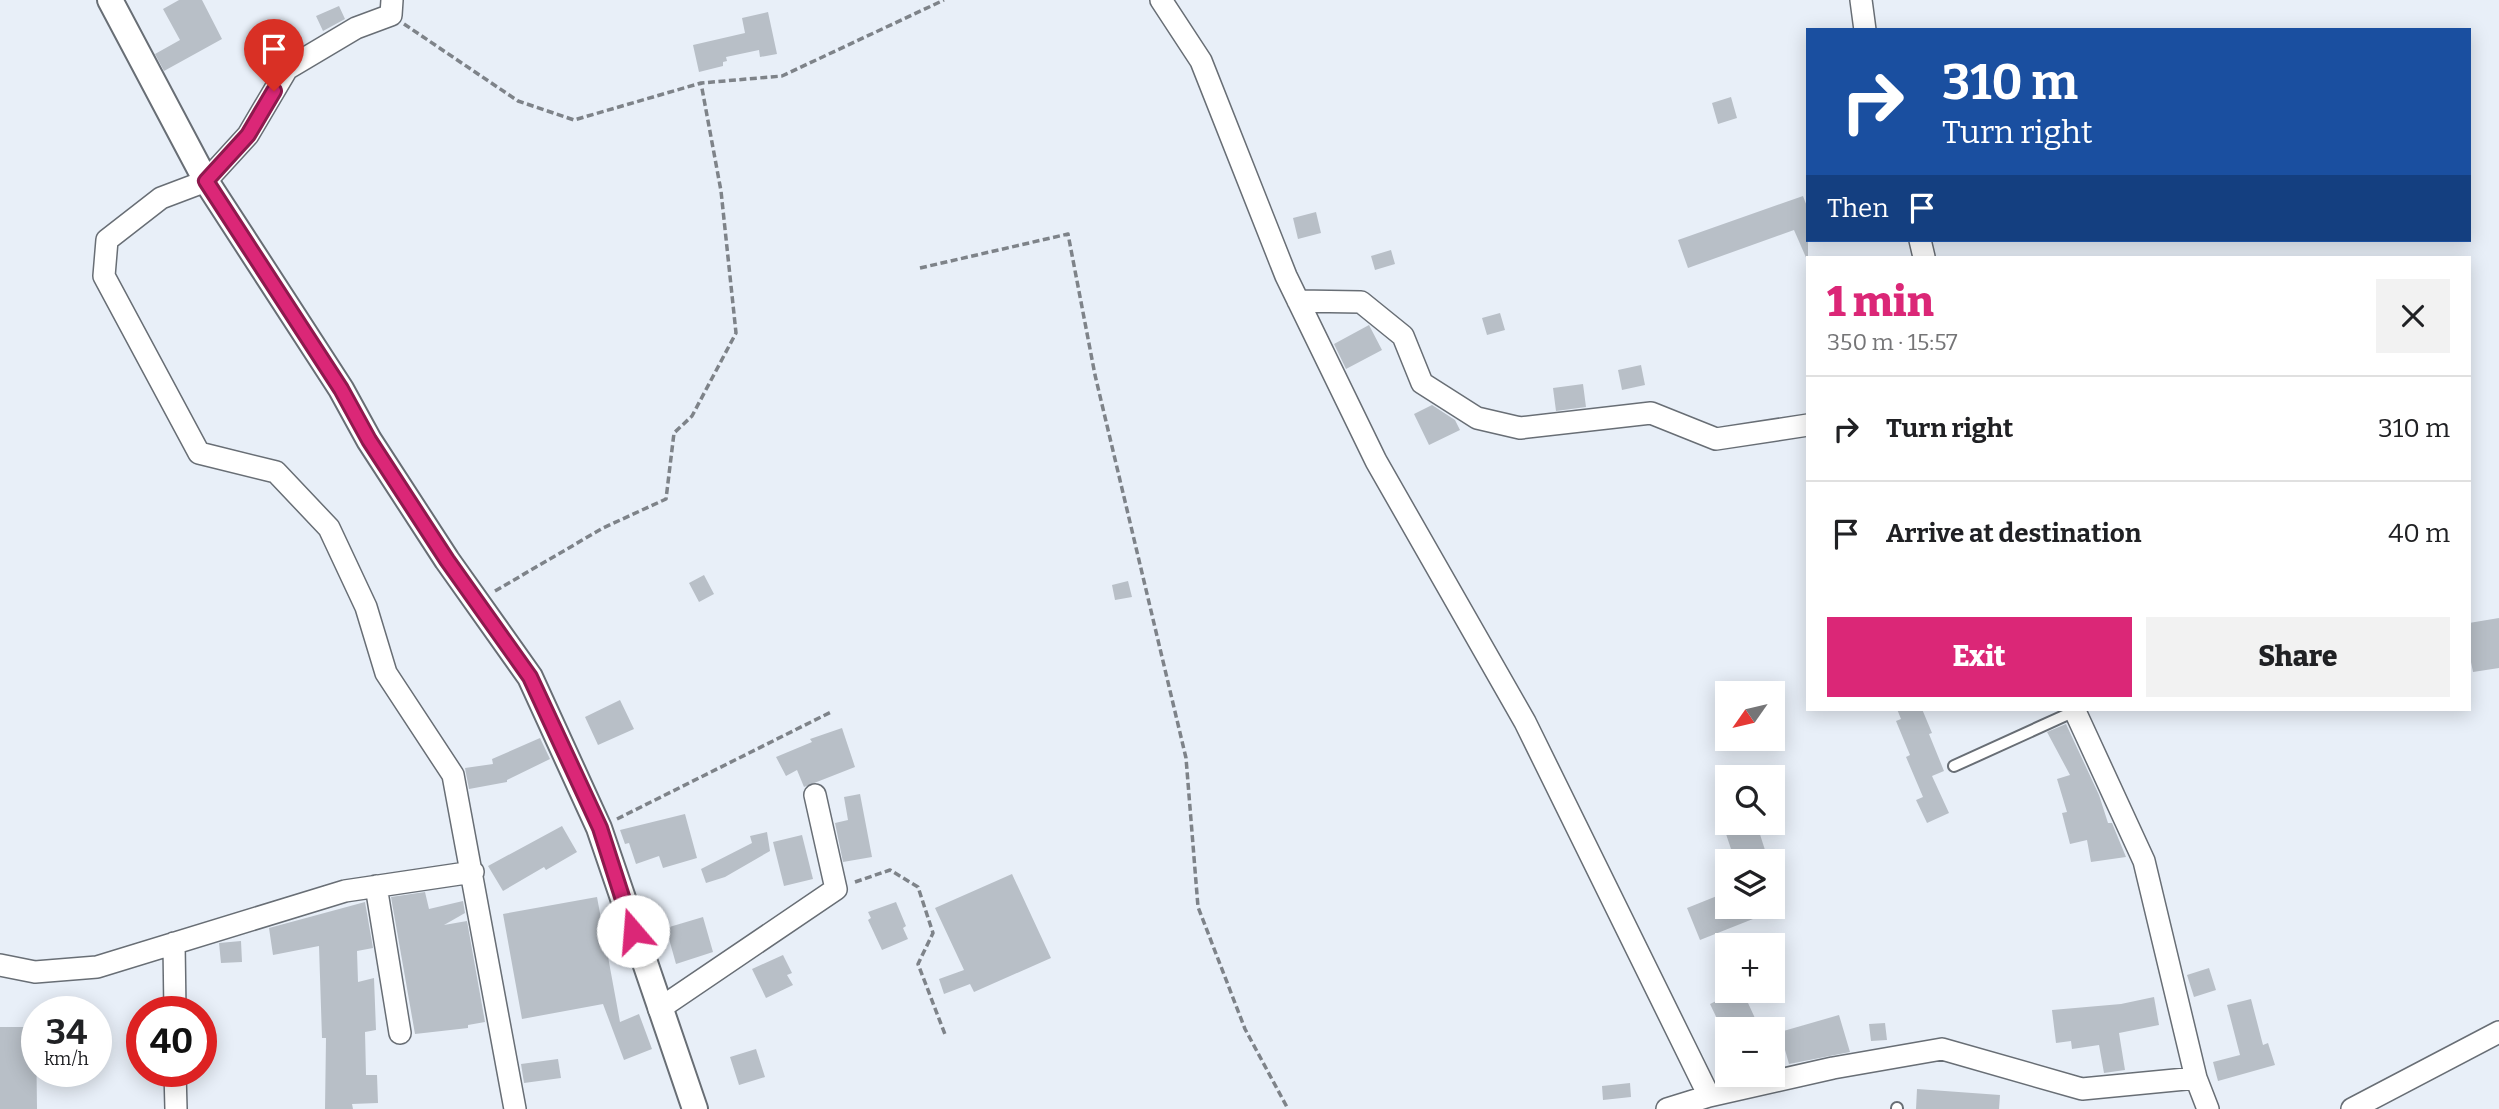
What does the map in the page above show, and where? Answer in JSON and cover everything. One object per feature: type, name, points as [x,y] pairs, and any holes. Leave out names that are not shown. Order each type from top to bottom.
[{"type":"street","points":[[110,0],[206,181],[475,602],[530,677],[600,828],[695,1109]]},
{"type":"street","points":[[1161,0],[1201,61],[1286,276],[1376,461],[1525,722],[1709,1096]]},
{"type":"street","points":[[1861,0],[1865,28]]},
{"type":"street","points":[[391,8],[287,69],[248,135],[206,181],[161,198],[107,240],[104,276],[199,453],[276,472],[328,528],[366,607],[386,673],[453,775],[515,1109]]},
{"type":"street","points":[[1298,301],[1361,302],[1403,336],[1422,383],[1477,418],[1520,428],[1651,413],[1716,439],[1806,425]]},
{"type":"street","points":[[2075,711],[2144,861],[2196,1078],[2208,1109]]},
{"type":"street","points":[[659,1009],[836,889],[815,794]]},
{"type":"street","points":[[0,965],[35,972],[97,967],[345,891],[473,872]]},
{"type":"street","points":[[376,886],[400,1033]]},
{"type":"street","points":[[174,943],[175,996]]},
{"type":"street","points":[[2352,1109],[2499,1031]]},
{"type":"street","points":[[1667,1109],[1709,1096],[1833,1068],[1942,1049],[2082,1089],[2196,1078]]},
{"type":"street","points":[[175,1087],[176,1109]]},
{"type":"lane","points":[[1954,766],[2073,711]]},
{"type":"path","points":[[391,8],[518,101],[574,120],[701,83],[782,76],[944,0]]},
{"type":"path","points":[[475,602],[603,528],[666,499],[674,433],[692,416],[736,333],[721,191],[701,83]]},
{"type":"path","points":[[920,268],[1068,234],[1095,375],[1186,758],[1198,907],[1245,1029],[1288,1109]]},
{"type":"path","points":[[600,828],[831,712]]},
{"type":"path","points":[[836,889],[890,870],[918,887],[933,933],[919,964],[946,1037]]},
{"type":"building","points":[[179,0],[202,0],[222,39],[164,71],[155,54],[180,40],[163,9]]},
{"type":"building","points":[[339,6],[345,19],[323,31],[316,16]]},
{"type":"building","points":[[768,12],[777,54],[760,57],[759,50],[726,57],[727,61],[723,62],[723,66],[699,72],[693,45],[745,33],[742,18]]},
{"type":"building","points":[[1731,97],[1737,118],[1718,124],[1712,103]]},
{"type":"building","points":[[1803,196],[1806,204],[1806,257],[1794,230],[1688,268],[1678,240]]},
{"type":"building","points":[[1316,212],[1321,233],[1298,239],[1293,218]]},
{"type":"building","points":[[1391,250],[1395,264],[1375,270],[1371,256]]},
{"type":"building","points":[[1500,313],[1505,330],[1487,335],[1482,318]]},
{"type":"building","points":[[1369,325],[1382,350],[1346,369],[1334,344]]},
{"type":"building","points":[[1641,365],[1645,385],[1622,390],[1618,370]]},
{"type":"building","points":[[1583,384],[1586,407],[1556,411],[1553,388]]},
{"type":"building","points":[[1432,405],[1455,420],[1460,430],[1429,445],[1414,414]]},
{"type":"building","points":[[704,575],[714,594],[699,602],[689,583]]},
{"type":"building","points":[[1128,581],[1132,597],[1115,600],[1112,585]]},
{"type":"building","points":[[2499,618],[2499,668],[2473,672],[2471,623]]},
{"type":"building","points":[[620,700],[634,729],[598,745],[585,717]]},
{"type":"building","points":[[1898,711],[1923,711],[1944,771],[1932,776],[1949,813],[1927,823],[1916,800],[1923,797],[1906,757],[1910,755],[1896,721],[1901,719]]},
{"type":"building","points":[[2066,724],[2099,795],[2108,823],[2112,823],[2126,857],[2091,862],[2087,840],[2070,844],[2062,813],[2067,812],[2057,779],[2070,775],[2047,732]]},
{"type":"building","points":[[842,728],[855,767],[804,787],[797,770],[786,776],[776,757],[812,742],[810,739]]},
{"type":"building","points":[[540,738],[550,759],[507,782],[469,789],[465,768],[493,764],[492,759]]},
{"type":"building","points":[[860,794],[872,857],[843,862],[835,823],[848,820],[844,797]]},
{"type":"building","points":[[685,814],[697,858],[663,868],[659,856],[636,864],[629,843],[625,844],[620,830]]},
{"type":"building","points":[[562,826],[577,852],[546,870],[544,867],[503,891],[488,866]]},
{"type":"building","points":[[767,832],[770,851],[725,877],[706,883],[701,869],[752,843],[750,836]]},
{"type":"building","points":[[802,835],[813,879],[784,886],[773,842]]},
{"type":"building","points":[[1726,835],[1760,835],[1765,849],[1731,849]]},
{"type":"building","points":[[1012,874],[1051,958],[974,992],[970,984],[944,994],[939,979],[964,970],[935,908]]},
{"type":"building","points":[[425,892],[429,909],[463,901],[465,913],[444,925],[467,921],[485,1022],[468,1025],[468,1028],[415,1034],[391,897]]},
{"type":"building","points":[[597,897],[620,1022],[639,1014],[652,1049],[624,1060],[603,1004],[522,1019],[503,914]]},
{"type":"building","points":[[1715,897],[1715,919],[1753,919],[1700,940],[1687,908]]},
{"type":"building","points":[[365,902],[373,948],[357,951],[358,982],[374,978],[376,1030],[365,1032],[366,1075],[377,1075],[378,1103],[352,1104],[353,1109],[325,1109],[326,1038],[322,1038],[319,946],[273,955],[269,928]]},
{"type":"building","points":[[896,902],[906,926],[903,928],[908,939],[882,950],[868,920],[871,918],[868,912]]},
{"type":"building","points":[[703,917],[713,952],[676,964],[666,928]]},
{"type":"building","points":[[241,941],[242,962],[221,963],[219,943]]},
{"type":"building","points":[[783,955],[792,973],[787,975],[793,985],[766,998],[752,969]]},
{"type":"building","points":[[2209,968],[2216,990],[2194,997],[2187,975]]},
{"type":"building","points":[[2154,997],[2159,1025],[2119,1033],[2125,1070],[2104,1073],[2099,1045],[2072,1049],[2071,1041],[2056,1043],[2052,1010],[2121,1004]]},
{"type":"building","points":[[2251,999],[2263,1045],[2268,1043],[2275,1065],[2218,1081],[2213,1062],[2240,1055],[2227,1005]]},
{"type":"building","points":[[1715,1002],[1748,1003],[1754,1017],[1716,1017],[1710,1004]]},
{"type":"building","points":[[1839,1015],[1850,1052],[1789,1064],[1785,1050],[1785,1031]]},
{"type":"building","points":[[1885,1023],[1887,1040],[1871,1041],[1869,1024]]},
{"type":"building","points":[[0,1027],[21,1027],[21,1087],[37,1087],[37,1109],[0,1109]]},
{"type":"building","points":[[756,1049],[765,1077],[739,1085],[730,1057]]},
{"type":"building","points":[[558,1059],[561,1078],[524,1083],[521,1064]]},
{"type":"building","points":[[1630,1083],[1631,1097],[1603,1100],[1602,1086]]},
{"type":"building","points":[[1917,1089],[2000,1095],[1999,1109],[1916,1109]]},
{"type":"route","points":[[274,91],[248,135],[206,181],[341,389],[369,440],[447,560],[530,677],[600,828],[633,931]]}]
